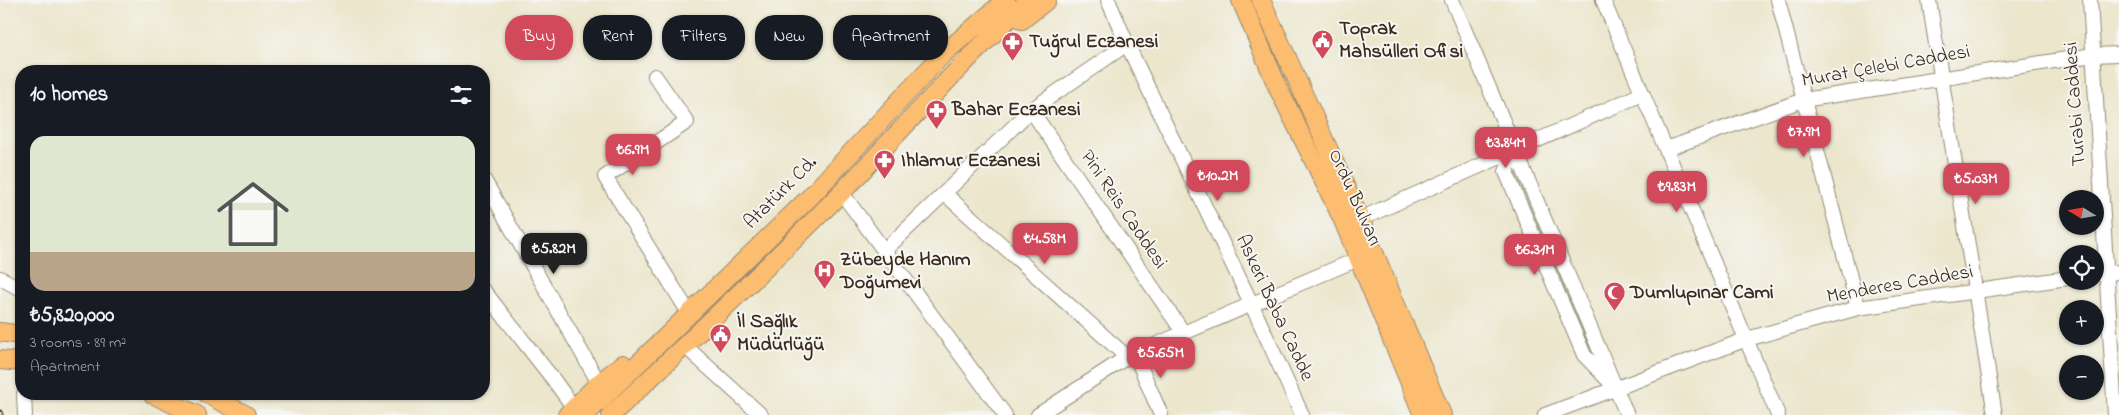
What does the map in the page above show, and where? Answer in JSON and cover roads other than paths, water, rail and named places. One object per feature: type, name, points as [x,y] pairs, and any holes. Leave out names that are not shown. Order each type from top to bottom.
[{"type":"main road","points":[[948,49],[979,9],[989,0]]},
{"type":"main road","name":"Atatürk Cd.","points":[[948,51],[1006,0]]},
{"type":"main road","name":"Atatürk Cd.","points":[[611,415],[841,192],[990,35],[1029,0]]},
{"type":"main road","points":[[953,75],[1047,0]]},
{"type":"main road","name":"Ordu Bulvarı","points":[[1242,0],[1278,88],[1342,218],[1423,415]]},
{"type":"main road","name":"Ordu Bulvarı","points":[[1261,0],[1360,219],[1442,415]]},
{"type":"main road","name":"Atatürk Cd.","points":[[575,413],[689,313],[808,199],[938,60]]},
{"type":"main road","points":[[575,413],[599,383],[689,313]]},
{"type":"main road","points":[[0,332],[15,334]]},
{"type":"main road","points":[[625,415],[658,383],[684,346]]},
{"type":"main road","points":[[0,360],[15,361]]},
{"type":"main road","points":[[165,400],[197,415]]},
{"type":"main road","points":[[218,400],[246,415]]},
{"type":"street","name":"Askeri Baba Cadde","points":[[1108,0],[1302,415]]},
{"type":"street","points":[[1452,0],[1628,415]]},
{"type":"street","points":[[1603,0],[1778,415]]},
{"type":"street","points":[[1778,0],[1858,308]]},
{"type":"street","points":[[1929,0],[1943,77],[1974,292],[1995,415]]},
{"type":"street","name":"Turabi Caddesi","points":[[2090,0],[2115,415]]},
{"type":"street","points":[[885,250],[1031,110],[1127,44]]},
{"type":"street","name":"Murat Çelebi Caddesi","points":[[1666,149],[1803,100],[2093,55],[2119,54]]},
{"type":"street","points":[[655,76],[687,122],[605,178],[689,313]]},
{"type":"street","points":[[1360,219],[1642,94]]},
{"type":"street","name":"Pini Reis Caddesi","points":[[1031,110],[1183,332]]},
{"type":"street","points":[[490,191],[599,383]]},
{"type":"street","points":[[841,192],[1005,415]]},
{"type":"street","points":[[945,194],[1131,356],[1161,415]]},
{"type":"street","points":[[1038,415],[1131,356],[1183,332],[1358,259]]},
{"type":"street","points":[[0,278],[15,286]]},
{"type":"street","name":"Menderes Caddesi","points":[[1545,415],[1746,339],[1858,308],[2059,279]]},
{"type":"street","points":[[490,299],[554,379],[575,413]]},
{"type":"street","points":[[684,346],[761,415]]},
{"type":"street","points":[[24,400],[25,415]]},
{"type":"place","name":"Toprak Mahsülleri Ofisi","points":[[1323,60]]},
{"type":"place","name":"Tuğrul Eczanesi","points":[[1013,61]]},
{"type":"place","name":"Bahar Eczanesi","points":[[936,129]]},
{"type":"place","name":"Ihlamur Eczanesi","points":[[885,180]]},
{"type":"place","name":"Zübeyde Hanım Doğumevi","points":[[824,290]]},
{"type":"place","name":"Dumlupınar Cami","points":[[1614,312]]},
{"type":"place","name":"İl Sağlık Müdürlüğü","points":[[721,353]]}]
